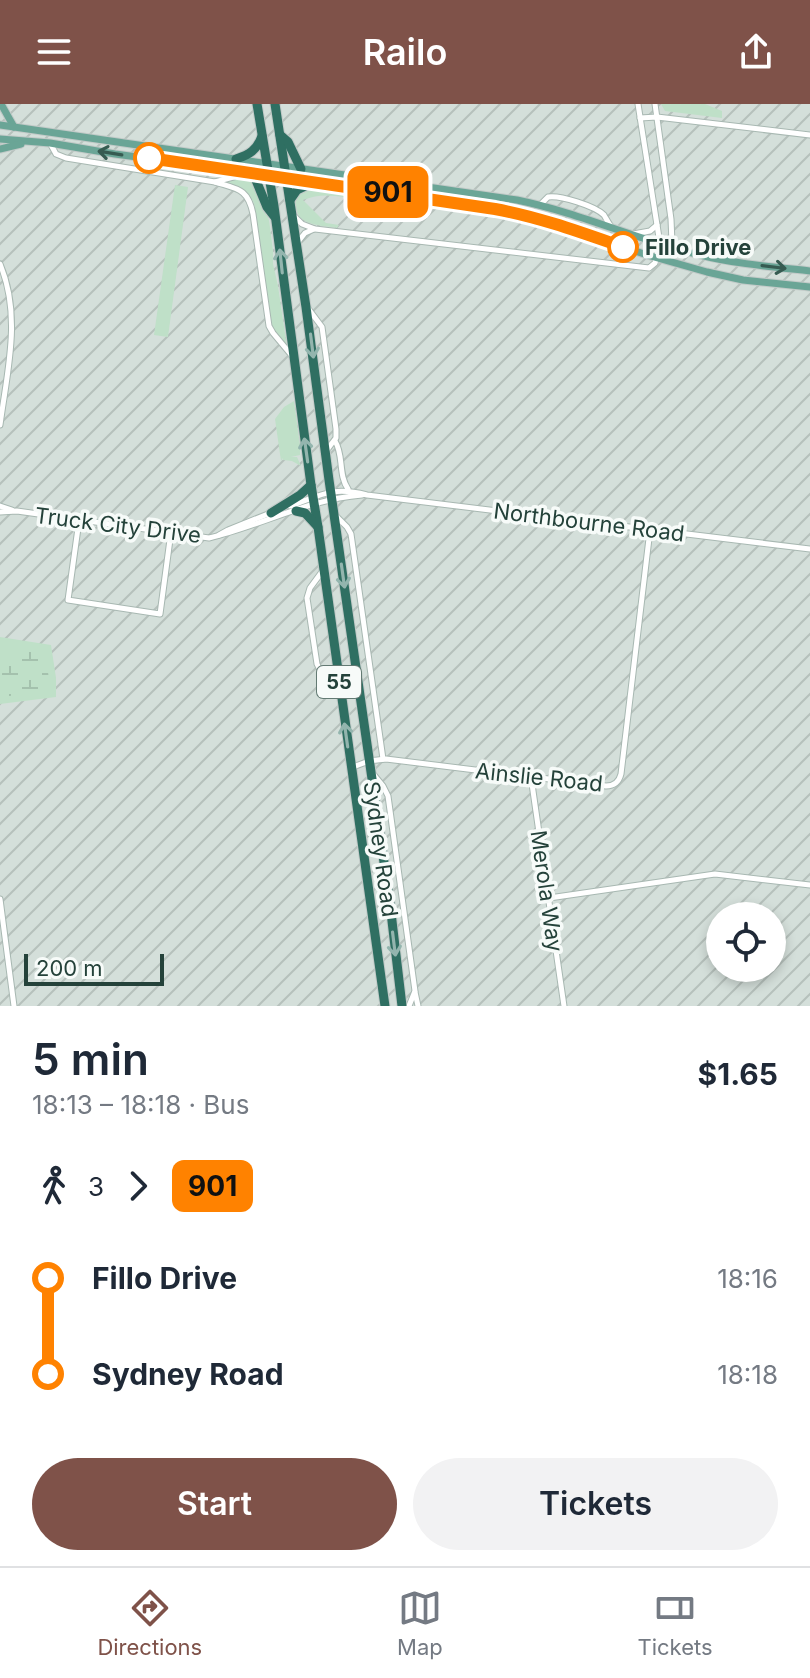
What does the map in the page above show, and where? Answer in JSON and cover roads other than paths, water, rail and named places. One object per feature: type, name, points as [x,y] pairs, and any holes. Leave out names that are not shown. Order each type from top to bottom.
[{"type":"highway","name":"55","points":[[257,104],[270,175]]},
{"type":"highway","name":"55","points":[[275,104],[285,172]]},
{"type":"highway","points":[[280,135],[288,142],[301,169]]},
{"type":"highway","points":[[236,159],[253,151],[262,136]]},
{"type":"highway","points":[[248,172],[276,219]]},
{"type":"highway","name":"Sydney Road","points":[[285,172],[402,1006]]},
{"type":"highway","name":"Sydney Road","points":[[270,175],[385,1006]]},
{"type":"highway","points":[[290,200],[297,190],[314,182]]},
{"type":"highway","points":[[271,513],[311,485]]},
{"type":"highway","points":[[296,511],[305,513],[318,527]]},
{"type":"main road","points":[[1,104],[14,127]]},
{"type":"main road","points":[[0,125],[266,163],[314,182],[520,214],[707,272],[743,280],[810,287]]},
{"type":"main road","points":[[0,139],[50,143],[270,175],[301,169],[517,200],[574,214],[702,256],[810,271]]},
{"type":"main road","points":[[0,149],[27,142]]},
{"type":"main road","points":[[390,192],[392,182]]},
{"type":"main road","points":[[517,200],[520,214]]},
{"type":"main road","points":[[540,205],[548,221]]},
{"type":"main road","points":[[632,234],[636,245],[633,251]]},
{"type":"main road","points":[[702,256],[707,272]]},
{"type":"street","points":[[292,213],[302,224],[315,229],[643,268],[653,266],[660,244],[638,104]]},
{"type":"street","points":[[655,104],[675,248]]},
{"type":"street","points":[[640,118],[657,117],[810,135]]},
{"type":"street","points":[[50,143],[56,154],[66,158],[215,182],[248,172]]},
{"type":"street","name":"Sydney Road","points":[[215,182],[239,189],[250,201],[269,326],[293,358]]},
{"type":"street","points":[[540,205],[548,197],[562,198],[603,214],[611,227]]},
{"type":"street","points":[[632,234],[650,231],[657,225]]},
{"type":"street","points":[[297,243],[305,233],[315,229]]},
{"type":"street","points":[[0,264],[11,297],[13,324],[0,425]]},
{"type":"street","name":"Sydney Road","points":[[306,307],[322,327],[337,434],[335,441],[339,447],[344,482],[350,491]]},
{"type":"street","points":[[325,451],[335,441]]},
{"type":"street","name":"Northbourne Road","points":[[332,495],[350,491],[810,549]]},
{"type":"street","name":"Northbourne Road","points":[[332,495],[367,495]]},
{"type":"street","name":"Truck City Drive","points":[[219,535],[271,513],[332,495]]},
{"type":"street","name":"Truck City Drive","points":[[0,509],[209,538],[296,511],[314,501]]},
{"type":"street","name":"Sydney Road","points":[[335,515],[351,534],[383,759]]},
{"type":"street","points":[[79,520],[68,600],[160,614],[171,532]]},
{"type":"street","name":"Ainslie Road","points":[[351,767],[370,766],[383,759],[606,786],[615,784],[619,780],[650,530]]},
{"type":"street","name":"Sydney Road","points":[[324,569],[310,588],[307,598],[317,664],[341,698]]},
{"type":"street","name":"Sydney Road","points":[[370,766],[388,796],[418,1006]]},
{"type":"street","name":"Merola Way","points":[[531,777],[564,1006]]},
{"type":"street","points":[[549,898],[715,874],[810,885]]},
{"type":"street","points":[[0,899],[14,1006]]},
{"type":"street","name":"Sydney Road","points":[[409,1006],[415,991]]},
{"type":"place","name":"Fillo Drive","points":[[623,247]]}]
